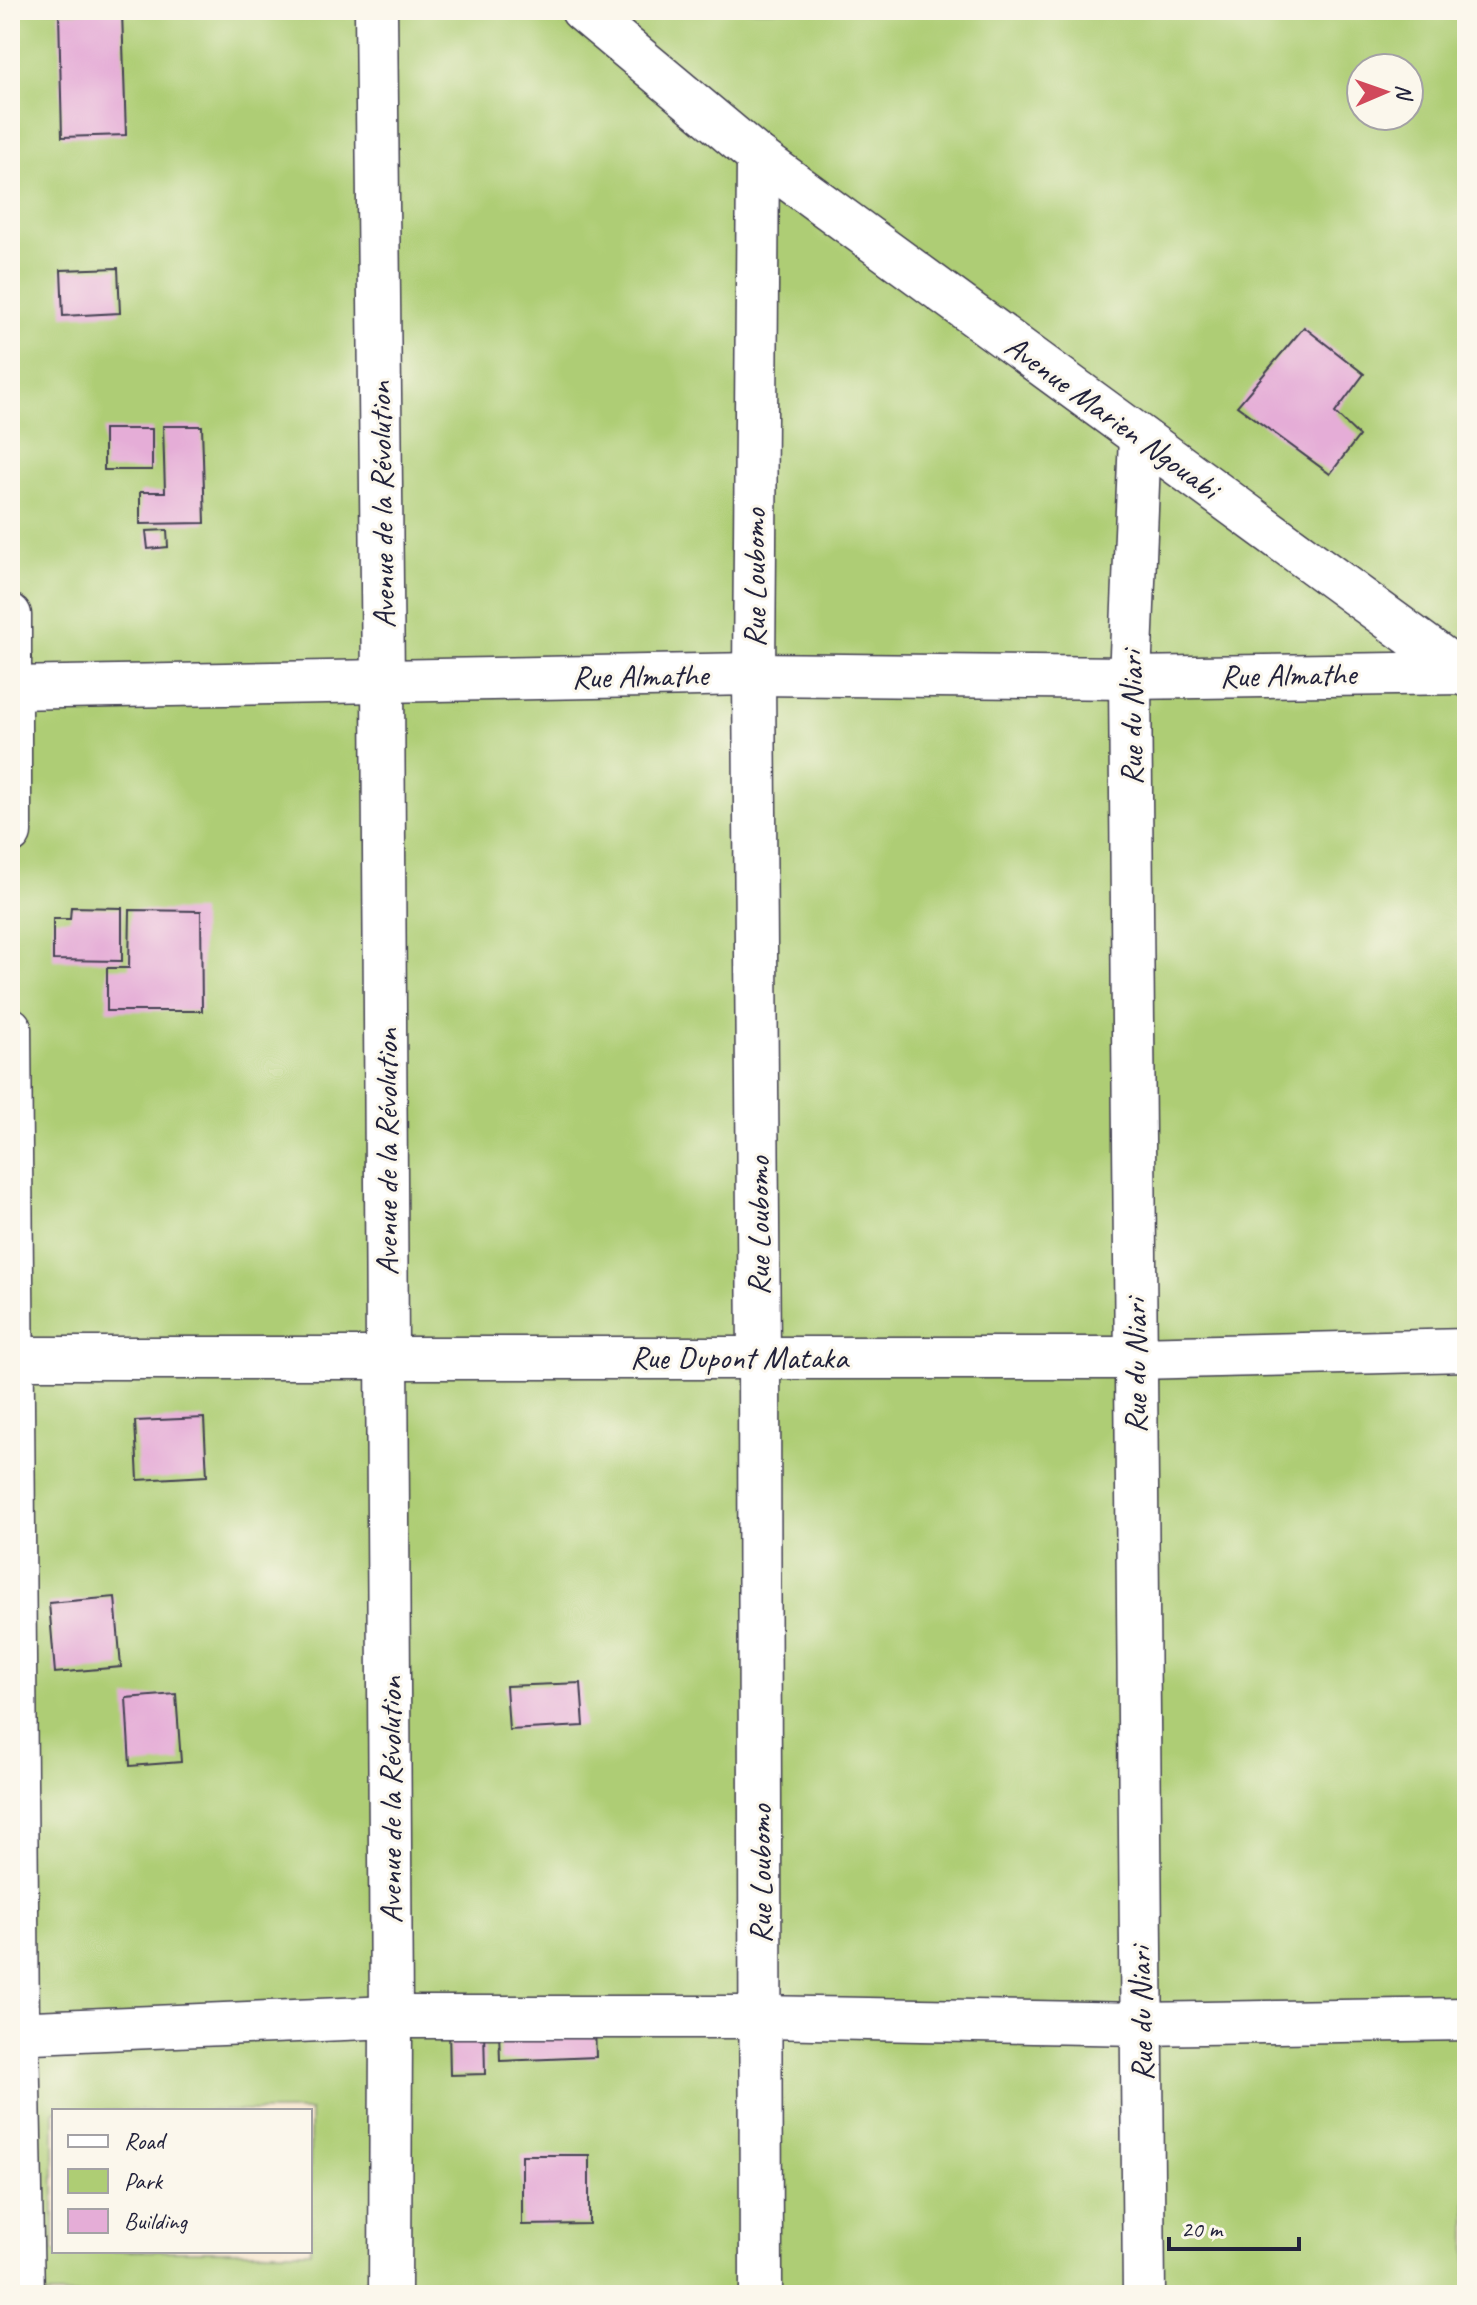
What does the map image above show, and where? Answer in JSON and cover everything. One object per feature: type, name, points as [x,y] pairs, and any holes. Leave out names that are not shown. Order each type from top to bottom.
[{"type":"street","name":"Avenue de la Révolution","points":[[376,10],[383,681],[390,2295]]},
{"type":"street","name":"Avenue Marien Ngouabi","points":[[582,10],[758,157],[1465,671]]},
{"type":"street","name":"Rue Loubomo","points":[[758,157],[754,674],[761,2295]]},
{"type":"street","name":"Rue du Niari","points":[[1140,437],[1130,678],[1144,2295]]},
{"type":"street","points":[[10,615],[10,833]]},
{"type":"street","name":"Rue Almathe","points":[[10,688],[754,674],[1130,678],[1465,671]]},
{"type":"street","points":[[10,1028],[14,2033],[23,2295]]},
{"type":"street","name":"Rue Dupont Mataka","points":[[11,1358],[1135,1358],[1467,1350]]},
{"type":"street","points":[[14,2033],[391,2017],[761,2017],[1141,2024],[1467,2019]]},
{"type":"green space","points":[[10,10],[1467,10],[1467,2295],[10,2295]]},
{"type":"building","points":[[122,11],[126,135],[62,137],[59,13]]},
{"type":"building","points":[[118,268],[120,313],[63,316],[61,270]]},
{"type":"building","points":[[1304,327],[1364,374],[1335,413],[1359,436],[1330,474],[1237,406]]},
{"type":"building","points":[[163,426],[202,426],[205,523],[140,524],[140,492],[165,492]]},
{"type":"building","points":[[104,429],[152,429],[152,470],[104,470]]},
{"type":"building","points":[[167,530],[168,547],[148,549],[146,531]]},
{"type":"building","points":[[71,907],[122,908],[122,961],[53,960],[53,919],[70,919]]},
{"type":"building","points":[[130,910],[201,911],[202,1011],[107,1011],[107,968],[129,968]]},
{"type":"building","points":[[204,1418],[207,1476],[138,1480],[135,1421]]},
{"type":"building","points":[[115,1597],[121,1667],[55,1673],[49,1603]]},
{"type":"building","points":[[581,1683],[584,1726],[509,1730],[506,1686]]},
{"type":"building","points":[[176,1694],[181,1762],[130,1766],[126,1698]]},
{"type":"building","points":[[595,2025],[596,2057],[500,2061],[499,2029]]},
{"type":"building","points":[[484,2028],[485,2074],[450,2075],[449,2029]]},
{"type":"building","points":[[522,2155],[589,2155],[589,2224],[522,2225]]}]
